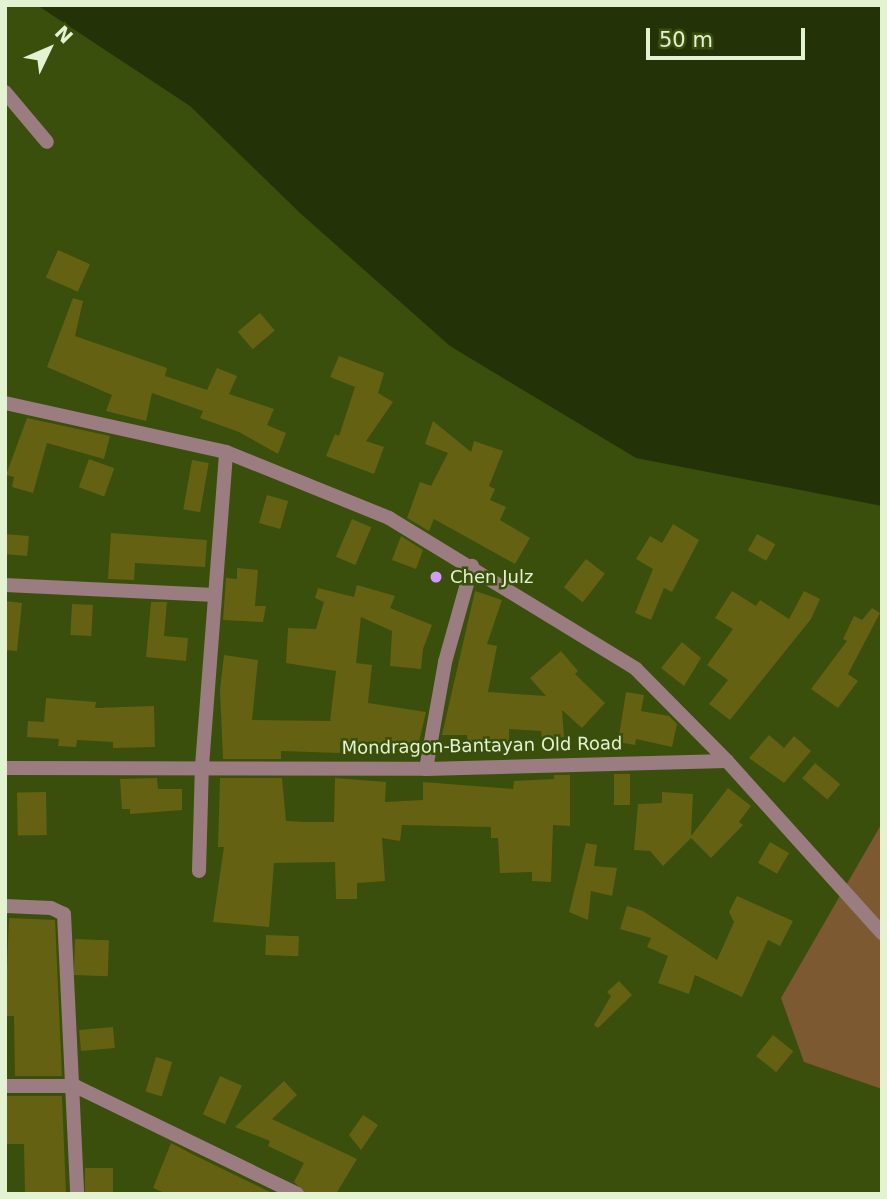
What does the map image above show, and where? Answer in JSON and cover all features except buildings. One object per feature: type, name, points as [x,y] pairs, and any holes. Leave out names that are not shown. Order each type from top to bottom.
[{"type":"street","points":[[5,92],[47,142]]},
{"type":"street","points":[[5,403],[226,452],[388,518],[472,566],[636,669],[727,761],[882,933]]},
{"type":"street","points":[[199,871],[202,766],[226,452]]},
{"type":"street","points":[[426,769],[444,662],[472,566]]},
{"type":"street","points":[[5,585],[215,595]]},
{"type":"street","name":"Mondragon-Bantayan Old Road","points":[[5,768],[202,766],[426,769],[727,761]]},
{"type":"street","points":[[5,906],[51,908],[64,914],[75,1086],[77,1194]]},
{"type":"street","points":[[5,1086],[75,1086],[297,1194]]},
{"type":"shaded area","points":[[37,5],[882,5],[882,506],[636,458],[450,346],[300,213],[190,106]]},
{"type":"shaded area","points":[[882,823],[882,1089],[804,1062],[781,998]]},
{"type":"place","name":"Chen Julz","points":[[436,577]]}]
